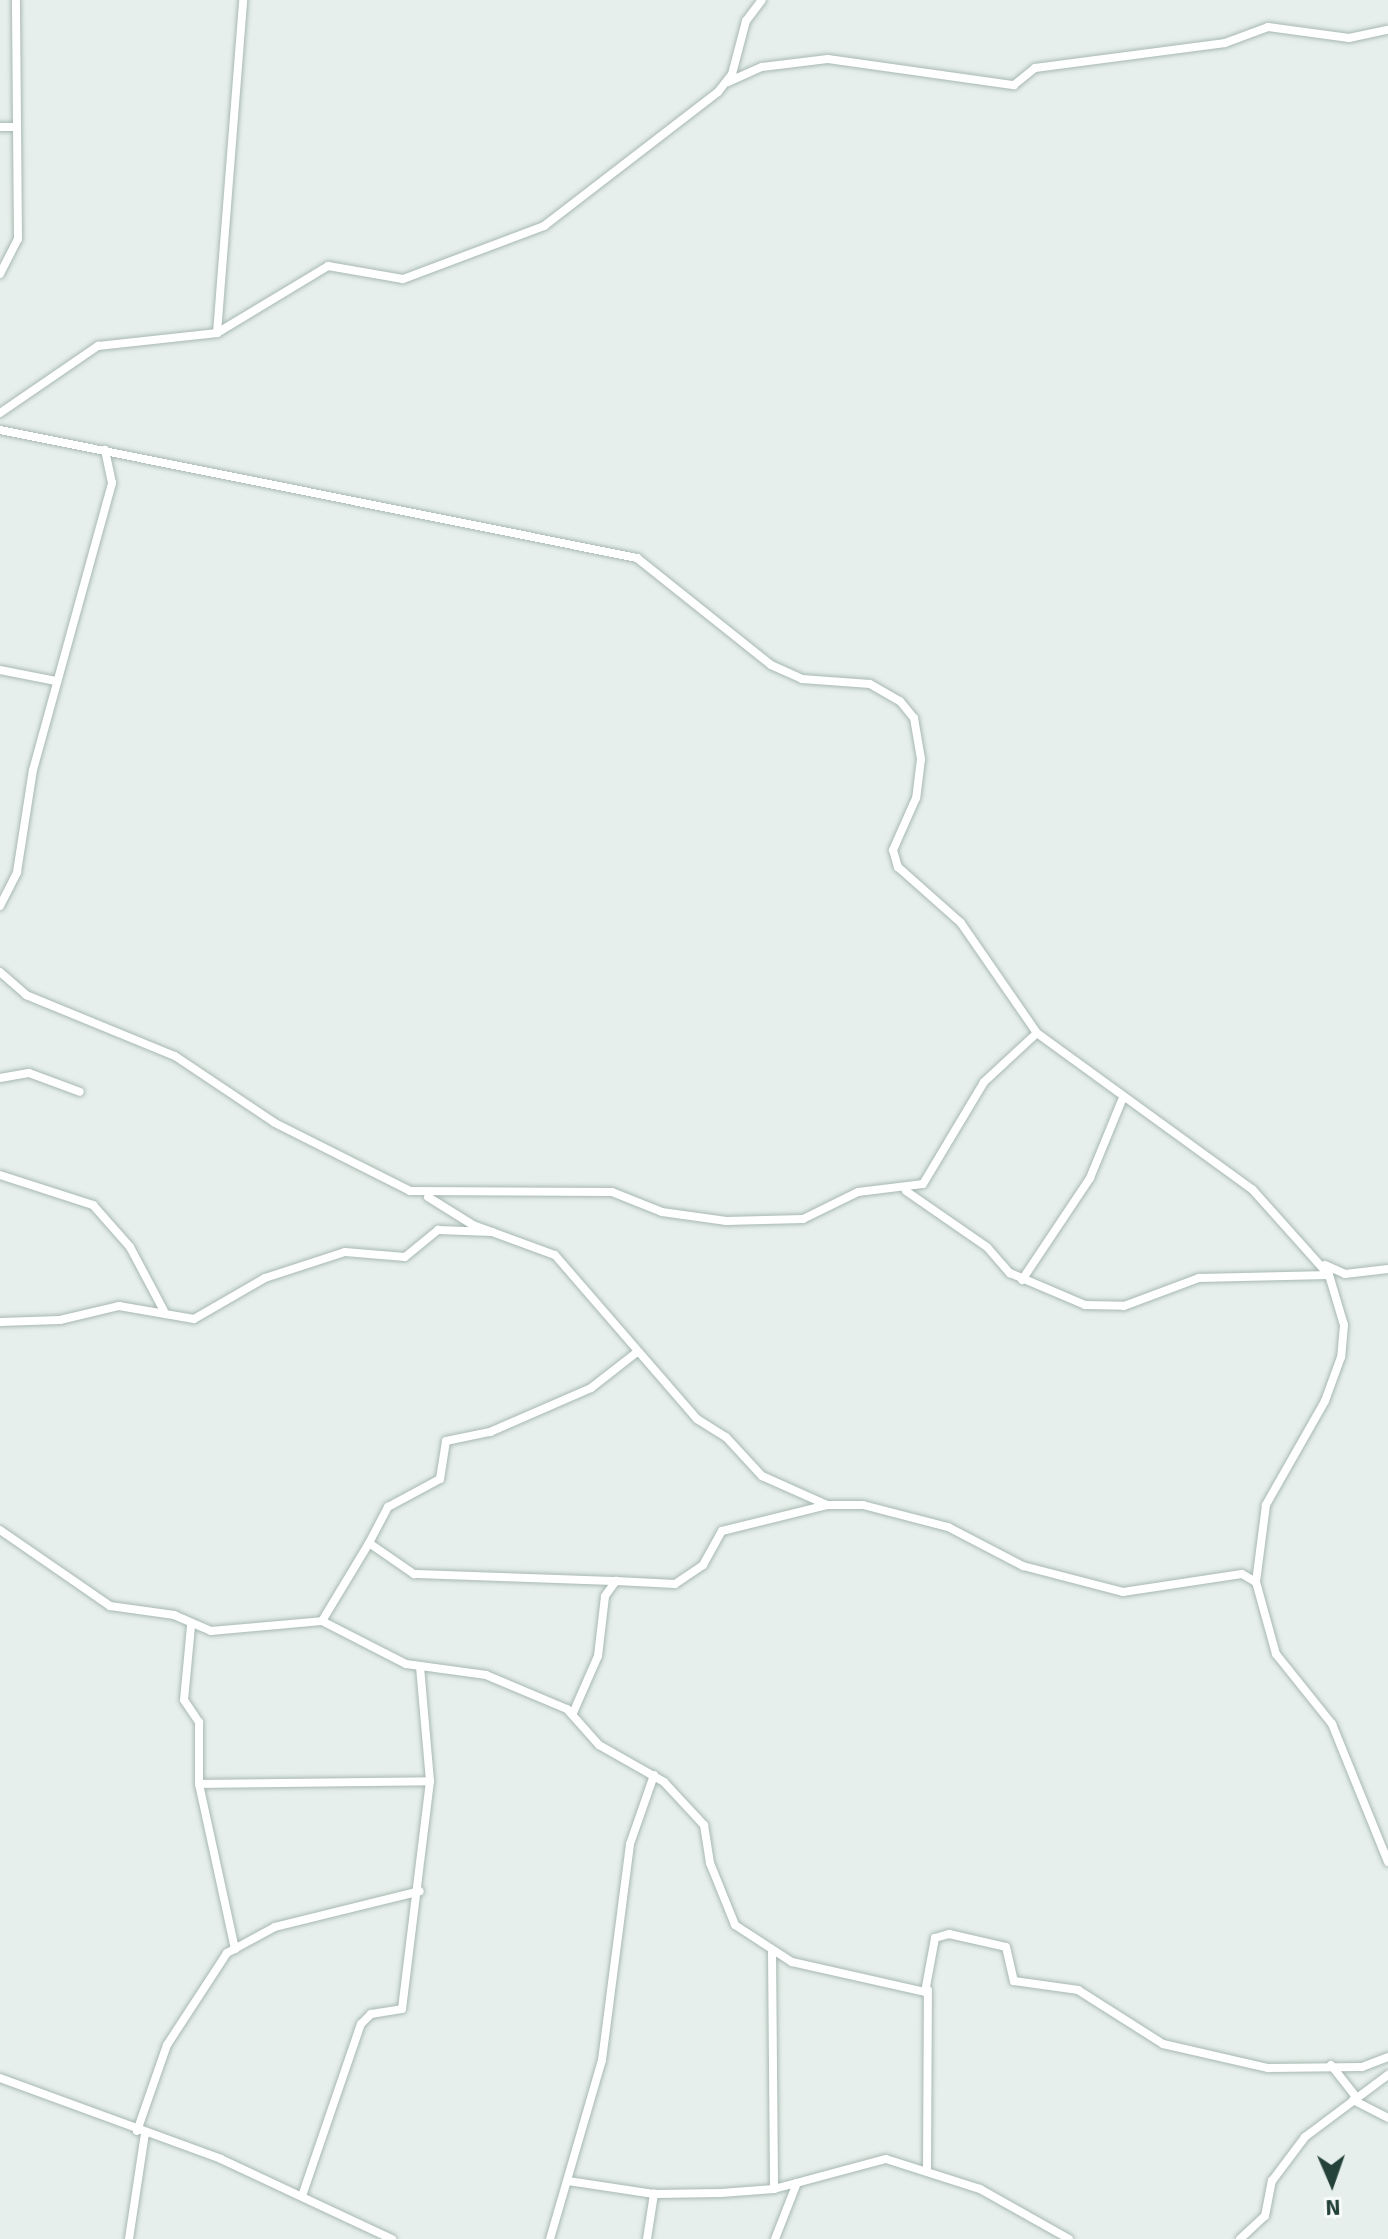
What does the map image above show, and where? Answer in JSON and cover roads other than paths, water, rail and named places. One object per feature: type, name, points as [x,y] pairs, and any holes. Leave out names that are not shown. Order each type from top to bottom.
[{"type":"street","points":[[0,274],[17,249],[16,0]]},
{"type":"street","points":[[217,333],[243,0]]},
{"type":"street","points":[[727,82],[746,21],[762,0]]},
{"type":"street","points":[[0,413],[98,346],[217,333],[328,266],[403,279],[544,226],[628,158],[692,119],[727,82],[762,67],[828,59],[1014,85],[1035,68],[1225,43],[1268,27],[1349,38],[1388,30]]},
{"type":"street","points":[[0,127],[17,127]]},
{"type":"street","points":[[0,430],[637,558],[771,665],[796,677],[870,684],[891,694],[914,718],[921,759],[894,859],[961,923],[1037,1033],[1122,1100],[1252,1189],[1324,1264],[1329,1275],[1344,1325],[1341,1357],[1325,1401],[1266,1505],[1256,1582],[1271,1645],[1326,1713],[1388,1862]]},
{"type":"street","points":[[0,906],[17,872],[56,681],[112,483],[105,450]]},
{"type":"street","points":[[0,670],[56,681]]},
{"type":"street","points":[[0,972],[43,1004],[175,1056],[275,1123],[428,1197],[492,1232],[565,1263],[637,1352],[754,1471],[827,1505]]},
{"type":"street","points":[[428,1197],[492,1188],[552,1197],[612,1192],[681,1215],[787,1221],[858,1192],[906,1191],[929,1179],[984,1082],[1037,1033]]},
{"type":"street","points":[[0,1078],[29,1073],[80,1092]]},
{"type":"street","points":[[1022,1280],[1090,1178],[1122,1100]]},
{"type":"street","points":[[0,1175],[93,1205],[130,1247],[164,1311]]},
{"type":"street","points":[[906,1191],[1022,1280],[1105,1307],[1199,1278],[1329,1275]]},
{"type":"street","points":[[0,1322],[60,1320],[119,1306],[164,1311],[194,1319],[265,1278],[345,1252],[405,1257],[438,1230],[492,1232]]},
{"type":"street","points":[[1324,1264],[1345,1274],[1388,1269]]},
{"type":"street","points":[[322,1621],[388,1507],[440,1479],[446,1441],[490,1432],[591,1388],[637,1352]]},
{"type":"street","points":[[369,1543],[414,1574],[675,1584],[703,1565],[722,1531],[827,1505],[863,1505],[948,1527],[1023,1566],[1076,1574],[1123,1592],[1235,1573],[1256,1582]]},
{"type":"street","points":[[0,1530],[110,1606],[174,1615],[191,1626],[222,1631],[322,1621],[420,1667],[500,1678],[573,1713],[599,1745],[654,1775],[704,1825],[710,1863],[735,1925],[772,1952],[816,1969],[928,1990]]},
{"type":"street","points":[[573,1713],[598,1656],[605,1596],[616,1581]]},
{"type":"street","points":[[191,1626],[184,1700],[199,1722],[199,1784],[235,1949]]},
{"type":"street","points":[[302,2196],[361,2024],[371,2014],[402,2009],[420,1891],[430,1781],[420,1667]]},
{"type":"street","points":[[550,2239],[602,2060],[632,1832],[654,1775]]},
{"type":"street","points":[[199,1784],[430,1781]]},
{"type":"street","points":[[129,2239],[141,2132],[167,2045],[235,1949],[275,1927],[420,1891]]},
{"type":"street","points":[[927,2169],[928,1990],[935,1938],[949,1934],[1006,1947],[1014,1981],[1078,1990],[1163,2044],[1268,2068],[1368,2066],[1388,2057]]},
{"type":"street","points":[[772,1952],[774,2189]]},
{"type":"street","points":[[1331,2065],[1355,2099],[1388,2118]]},
{"type":"street","points":[[1240,2239],[1265,2216],[1272,2181],[1294,2150],[1388,2075]]},
{"type":"street","points":[[0,2078],[302,2196],[392,2239]]},
{"type":"street","points":[[568,2181],[654,2194],[774,2189],[865,2160],[927,2169],[1069,2239]]},
{"type":"street","points":[[775,2239],[797,2183]]},
{"type":"street","points":[[647,2239],[654,2194]]}]
